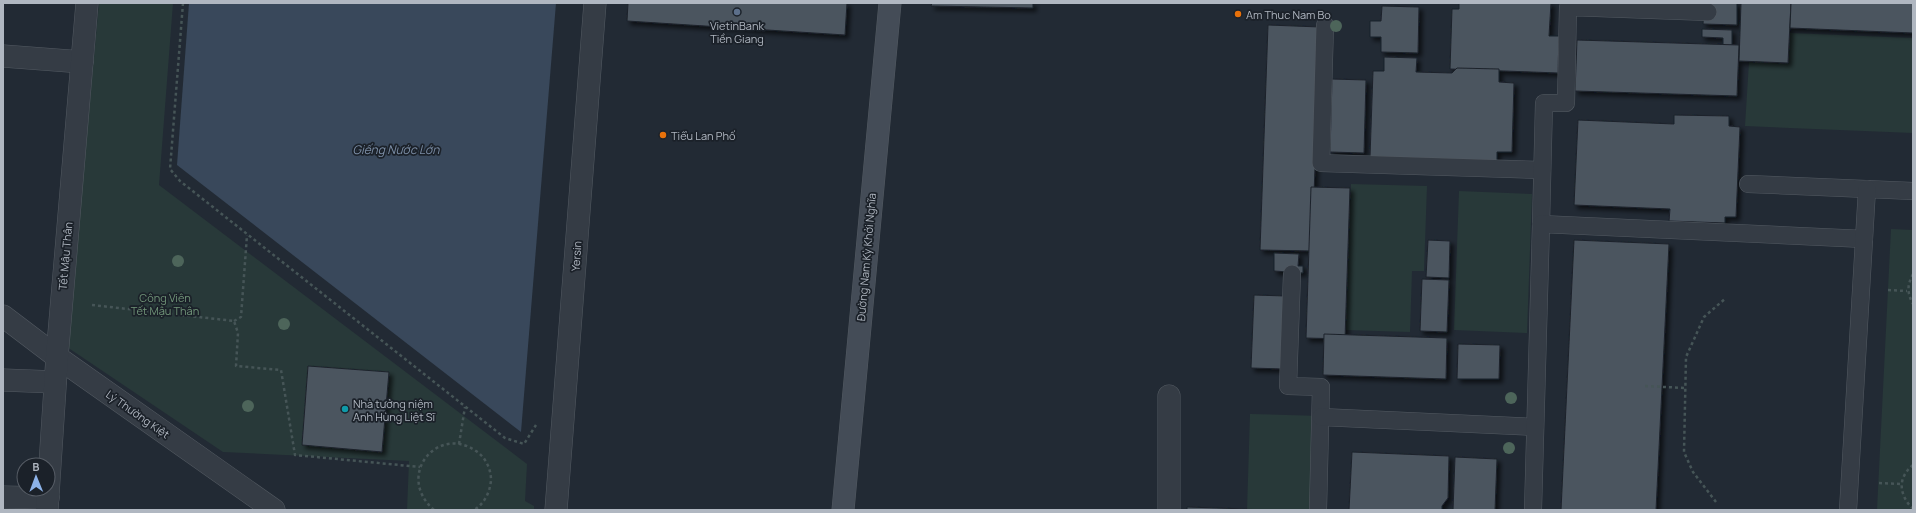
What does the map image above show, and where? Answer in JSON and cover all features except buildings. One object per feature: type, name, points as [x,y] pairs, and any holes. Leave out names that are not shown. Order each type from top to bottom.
[{"type":"main road","name":"Đường Nam Kỳ Khởi Nghĩa","points":[[843,510],[890,3]]},
{"type":"street","name":"Tết Mậu Thân","points":[[48,504],[56,357],[87,3]]},
{"type":"street","name":"Yersin","points":[[556,510],[595,3]]},
{"type":"street","points":[[3,56],[82,62]]},
{"type":"street","name":"Lý Thường Kiệt","points":[[3,316],[56,357],[274,510]]},
{"type":"street","points":[[3,380],[55,382]]},
{"type":"street","points":[[1169,396],[1169,510]]},
{"type":"street","points":[[3,497],[48,504]]},
{"type":"lane","points":[[1533,510],[1544,103],[1566,103],[1568,6],[1708,12]]},
{"type":"lane","points":[[1326,25],[1321,163],[1542,170]]},
{"type":"lane","points":[[1748,184],[1913,191]]},
{"type":"lane","points":[[1848,510],[1867,189]]},
{"type":"lane","points":[[1541,224],[1864,239]]},
{"type":"lane","points":[[1292,274],[1288,386],[1322,387],[1318,510]]},
{"type":"lane","points":[[1321,417],[1536,427]]},
{"type":"path","points":[[182,3],[170,169],[180,181],[505,438],[524,444],[536,424]]},
{"type":"path","points":[[92,305],[234,321],[241,317],[247,234]]},
{"type":"path","points":[[1913,274],[1909,281],[1908,291],[1913,304]]},
{"type":"path","points":[[1888,290],[1908,291]]},
{"type":"path","points":[[1716,502],[1693,472],[1684,452],[1686,357],[1704,317],[1726,298]]},
{"type":"path","points":[[234,321],[238,333],[236,366],[281,370],[295,455],[420,467]]},
{"type":"path","points":[[1645,386],[1685,388]]},
{"type":"path","points":[[459,444],[465,406]]},
{"type":"path","points":[[434,510],[426,502],[420,492],[418,479],[420,467],[426,456],[447,444],[459,444],[471,447],[481,454],[487,463],[491,475],[491,486],[486,498],[474,510]]},
{"type":"path","points":[[1913,465],[1908,469],[1901,484],[1902,495],[1913,509]]},
{"type":"path","points":[[1879,483],[1901,484]]},
{"type":"green space","name":"Công Viên Tết Mậu Thân","points":[[99,3],[173,3],[159,185],[527,464],[525,501],[534,506],[534,510],[407,510],[409,461],[223,452],[67,347]]},
{"type":"green space","points":[[1790,33],[1913,38],[1913,133],[1745,126],[1749,62],[1788,64]]},
{"type":"green space","points":[[1351,184],[1427,186],[1424,271],[1412,271],[1410,332],[1345,330]]},
{"type":"green space","points":[[1459,191],[1532,194],[1527,333],[1454,330]]},
{"type":"green space","points":[[1891,229],[1913,230],[1913,510],[1877,510]]},
{"type":"green space","points":[[1250,414],[1321,416],[1318,510],[1247,510]]},
{"type":"water","name":"Giếng Nước Lớn","points":[[189,3],[556,3],[521,432],[177,165]]},
{"type":"place","name":"VietinBank Tiền Giang","points":[[737,12]]},
{"type":"place","name":"Am Thuc Nam Bo","points":[[1238,14]]},
{"type":"place","name":"Tiểu Lan Phố","points":[[663,135]]},
{"type":"place","name":"Nhà tưởng niệm Anh Hùng Liệt Sĩ","points":[[345,409]]}]
